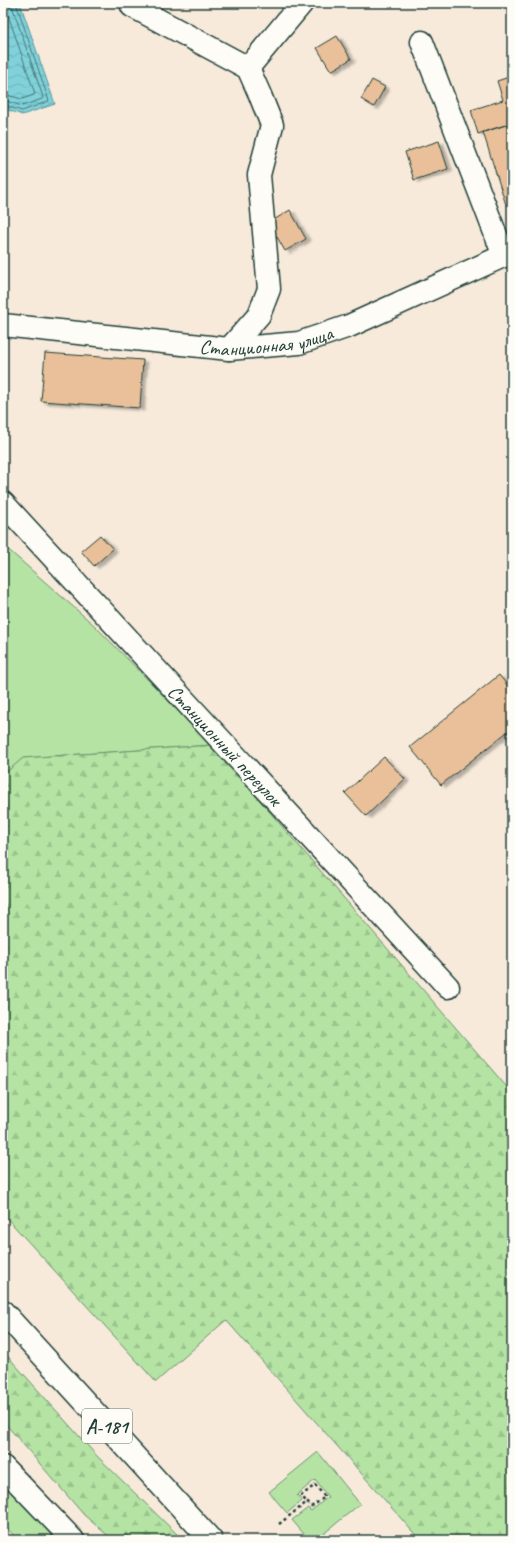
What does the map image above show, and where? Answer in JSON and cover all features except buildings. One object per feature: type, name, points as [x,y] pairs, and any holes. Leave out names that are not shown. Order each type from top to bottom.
[{"type":"street","points":[[131,3],[132,6],[248,68],[272,125],[259,175],[269,289],[259,315],[229,349]]},
{"type":"street","points":[[248,68],[300,4]]},
{"type":"street","points":[[422,42],[508,254]]},
{"type":"street","name":"Станционная улица","points":[[3,325],[229,349],[300,343],[350,326],[508,254]]},
{"type":"street","name":"Станционный переулок","points":[[3,503],[448,987]]},
{"type":"street","name":"А-181","points":[[3,1312],[211,1540]]},
{"type":"street","points":[[3,1467],[73,1540]]},
{"type":"path","points":[[315,1485],[324,1497],[311,1508],[307,1502],[301,1496],[315,1485]]},
{"type":"path","points":[[279,1524],[307,1502]]},
{"type":"path","points":[[3,1533],[10,1540]]},
{"type":"green space","points":[[3,545],[94,625],[212,745],[24,758],[3,775]]},
{"type":"green space","points":[[212,745],[512,1093],[512,1540],[420,1540],[226,1320],[156,1382],[3,1214],[3,775],[23,758]]},
{"type":"green space","points":[[3,1351],[96,1455],[183,1540],[113,1540],[84,1515],[3,1421]]},
{"type":"green space","points":[[318,1452],[360,1504],[316,1540],[309,1540],[292,1520],[308,1508],[311,1511],[328,1497],[315,1480],[297,1495],[302,1501],[287,1513],[269,1492]]},
{"type":"green space","points":[[3,1482],[59,1540],[18,1540],[3,1524]]},
{"type":"water","points":[[3,3],[20,3],[55,104],[22,115],[3,108]]}]
